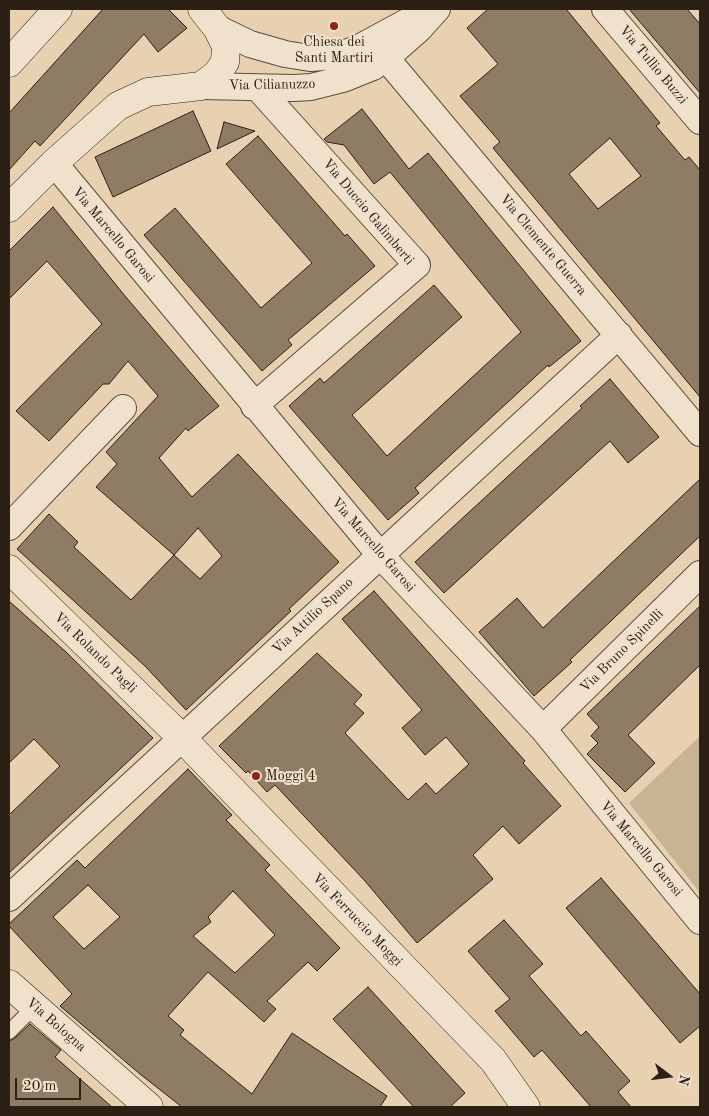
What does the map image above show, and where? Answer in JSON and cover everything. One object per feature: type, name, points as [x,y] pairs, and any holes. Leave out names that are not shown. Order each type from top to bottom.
[{"type":"street","points":[[9,63],[58,9]]},
{"type":"street","name":"Via Cilianuzzo","points":[[209,18],[250,44],[285,54],[310,58],[336,56],[373,42],[430,9]]},
{"type":"street","name":"Via Cilianuzzo","points":[[9,208],[108,113],[127,100],[148,92],[201,86],[311,87],[343,80],[386,58],[419,29],[437,9]]},
{"type":"street","name":"Via Tullio Buzzi","points":[[605,9],[700,121]]},
{"type":"street","name":"Via Cilianuzzo","points":[[201,86],[218,74],[225,62],[226,46],[209,18]]},
{"type":"street","name":"Via Clemente Guerra","points":[[386,58],[700,433]]},
{"type":"street","name":"Via Duccio Galimberti","points":[[254,406],[417,265],[258,88]]},
{"type":"street","name":"Via Marcello Garosi","points":[[54,163],[254,406],[380,555],[543,729],[700,921]]},
{"type":"street","name":"Via Attilio Spano","points":[[9,898],[618,335]]},
{"type":"street","points":[[9,526],[123,408]]},
{"type":"street","name":"Via Rolando Pagli","points":[[9,569],[181,737]]},
{"type":"street","name":"Via Bruno Spinelli","points":[[543,729],[700,574]]},
{"type":"street","name":"Via Ferruccio Moggi","points":[[181,737],[493,1060],[526,1107]]},
{"type":"street","name":"Via Bologna","points":[[9,984],[149,1107]]},
{"type":"lane","points":[[9,1032],[35,1006]]},
{"type":"shaded area","points":[[700,736],[700,893],[629,803]]},
{"type":"building","points":[[103,9],[168,9],[187,28],[158,52],[144,34],[40,146],[35,141],[9,170],[9,113]]},
{"type":"building","points":[[488,9],[566,9],[660,123],[656,126],[685,160],[689,157],[700,170],[700,397],[493,148],[500,142],[460,96],[498,64],[467,28]],"holes":[[[610,138],[641,176],[598,209],[569,174]]]},
{"type":"building","points":[[629,9],[687,9],[700,24],[700,93]]},
{"type":"building","points":[[362,109],[409,169],[428,153],[581,341],[549,367],[548,365],[415,488],[419,493],[388,520],[289,406],[320,378],[324,383],[434,285],[462,317],[352,415],[387,456],[521,332],[390,172],[374,184],[344,145],[327,142],[324,139]]},
{"type":"building","points":[[193,111],[211,151],[113,197],[95,157]]},
{"type":"building","points":[[224,122],[255,131],[217,149]]},
{"type":"building","points":[[258,136],[345,236],[347,234],[375,266],[288,340],[292,345],[262,371],[144,235],[175,208],[261,308],[312,263],[226,164]]},
{"type":"building","points":[[53,207],[125,296],[219,406],[188,431],[186,428],[159,458],[192,497],[238,454],[339,562],[289,609],[291,611],[186,710],[145,666],[17,549],[49,514],[78,542],[74,547],[131,600],[174,555],[96,487],[117,464],[106,452],[158,396],[128,361],[109,384],[103,384],[49,441],[16,411],[102,324],[47,261],[9,299],[9,251]],"holes":[[[198,528],[222,556],[200,579],[174,555]]]},
{"type":"building","points":[[610,379],[659,437],[628,463],[610,441],[444,593],[415,562],[582,408],[580,406]]},
{"type":"building","points":[[700,479],[700,536],[570,660],[572,662],[534,696],[479,632],[517,598],[543,628]]},
{"type":"building","points":[[374,591],[525,761],[523,763],[561,806],[519,844],[503,826],[473,855],[493,879],[417,943],[365,881],[275,785],[267,792],[248,771],[246,773],[219,746],[317,653],[362,695],[354,704],[364,713],[345,733],[408,800],[426,783],[436,794],[469,764],[446,737],[425,755],[402,728],[422,710],[342,619]]},
{"type":"building","points":[[9,601],[66,652],[153,738],[9,873],[9,815],[60,766],[34,739],[9,763]]},
{"type":"building","points":[[700,606],[700,665],[628,735],[655,763],[625,792],[587,754],[598,743],[591,736],[599,727],[587,714]]},
{"type":"building","points":[[188,769],[232,815],[226,820],[270,865],[265,870],[340,948],[317,971],[308,962],[267,1001],[276,1009],[264,1022],[208,972],[168,1016],[184,1030],[180,1035],[252,1094],[292,1033],[387,1096],[380,1107],[182,1107],[140,1074],[60,1006],[72,994],[9,926],[77,860],[85,868]],"holes":[[[88,885],[120,917],[84,949],[53,917]],[[233,891],[275,935],[235,973],[193,936],[211,922],[208,917]]]},
{"type":"building","points":[[601,878],[700,994],[700,1026],[680,1043],[566,908]]},
{"type":"building","points":[[504,920],[543,964],[529,976],[581,1036],[586,1031],[630,1081],[618,1092],[631,1107],[591,1107],[542,1050],[534,1057],[495,1011],[510,999],[468,951]]},
{"type":"building","points":[[368,987],[465,1093],[450,1107],[414,1107],[333,1019]]},
{"type":"building","points":[[30,1024],[61,1050],[55,1057],[112,1107],[9,1107],[9,1041]]},
{"type":"place","name":"Chiesa dei Santi Martiri","points":[[334,26]]},
{"type":"place","name":"Moggi 4","points":[[256,776]]}]
